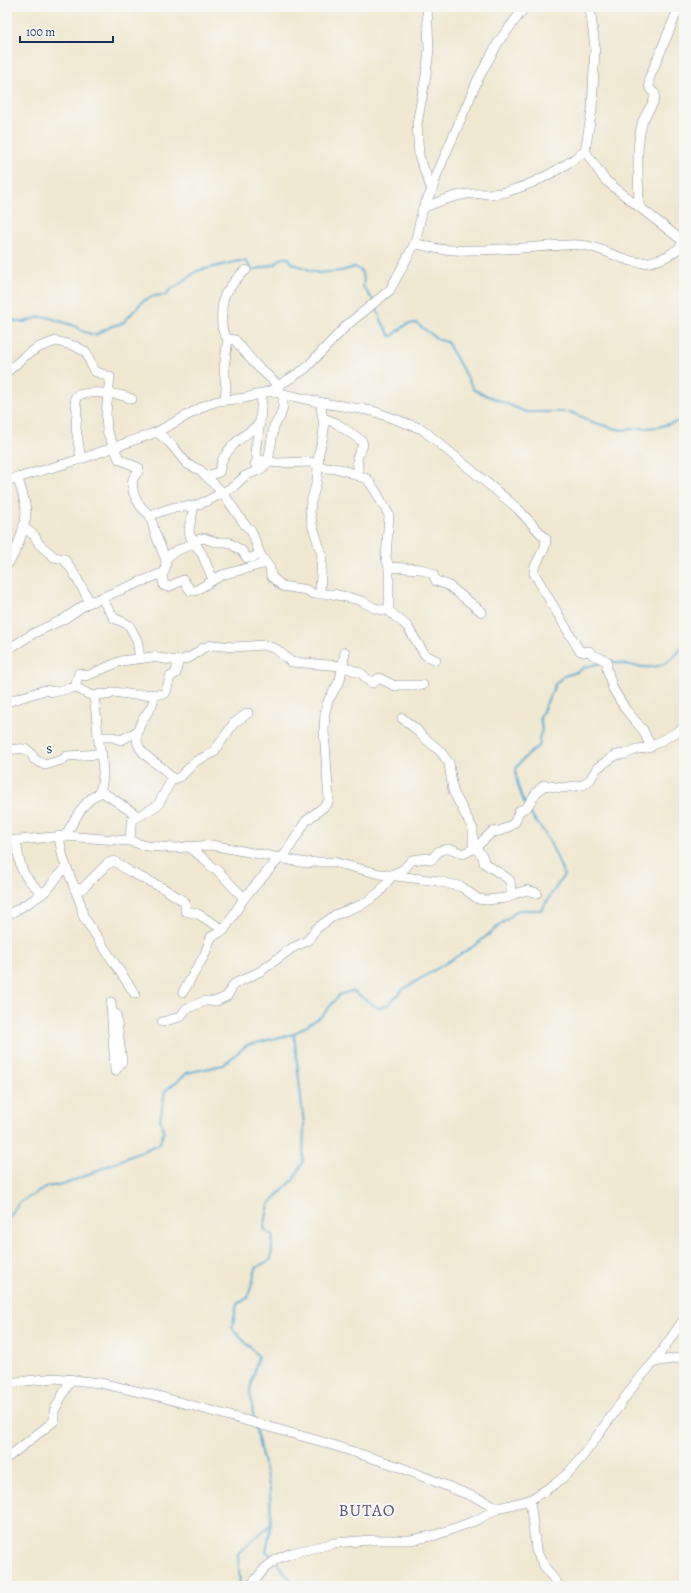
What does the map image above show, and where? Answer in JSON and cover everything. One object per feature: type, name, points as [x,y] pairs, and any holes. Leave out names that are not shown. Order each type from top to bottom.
[{"type":"street","points":[[427,7],[429,49],[417,124],[420,156],[432,190]]},
{"type":"street","points":[[7,481],[81,459],[157,432],[206,404],[266,393],[305,369],[347,325],[390,290],[416,243],[423,208],[432,190],[450,142],[478,79],[499,41],[525,7]]},
{"type":"street","points":[[423,208],[468,194],[488,195],[522,187],[563,168],[585,151],[592,110],[595,48],[590,7]]},
{"type":"street","points":[[639,207],[638,142],[642,123],[655,99],[655,94],[650,90],[649,79],[680,7]]},
{"type":"street","points":[[416,243],[443,251],[524,248],[561,244],[582,245],[599,248],[625,260],[637,263],[662,259],[678,249],[684,243],[605,180],[585,151]]},
{"type":"street","points":[[225,400],[226,387],[224,368],[228,339],[223,332],[222,310],[225,294],[238,276],[246,270]]},
{"type":"street","points":[[228,339],[235,340],[255,364],[278,386]]},
{"type":"street","points":[[7,372],[25,356],[38,348],[56,341],[75,346],[86,352],[94,370],[110,377],[106,413],[107,431],[120,458],[139,468],[140,471],[133,479],[133,494],[144,511],[150,515],[155,533],[166,560],[165,570],[162,575],[164,586],[168,586],[183,580],[191,592],[215,578],[266,564]]},
{"type":"street","points":[[81,459],[76,428],[76,396],[92,392],[126,396],[132,399]]},
{"type":"street","points":[[266,393],[373,411],[422,429],[517,508],[546,538],[545,547],[534,568],[534,573],[579,650],[584,652],[589,651],[593,655],[607,661],[607,669],[613,689],[626,710],[643,730],[651,747]]},
{"type":"street","points":[[258,460],[255,451],[266,393]]},
{"type":"street","points":[[150,515],[175,507],[194,506],[207,501],[233,487],[245,476],[252,474],[268,462],[274,426],[280,417],[283,407],[283,395]]},
{"type":"street","points":[[320,594],[322,556],[312,524],[310,511],[317,481],[318,464],[323,437],[323,403]]},
{"type":"street","points":[[323,418],[336,423],[362,441],[363,444],[357,458],[359,476]]},
{"type":"street","points":[[207,476],[219,472],[223,458],[233,444],[243,438],[260,423]]},
{"type":"street","points":[[157,432],[170,443],[187,464],[200,470],[223,492],[245,525],[251,530],[260,554],[270,568],[270,576],[279,585],[307,590],[313,594],[333,594],[351,598],[362,601],[374,608],[390,611],[407,626],[425,655],[436,660]]},
{"type":"street","points":[[258,460],[268,462],[318,464],[325,468],[340,469],[367,480],[375,490],[389,515],[386,558],[389,567],[390,611]]},
{"type":"street","points":[[252,474],[251,470],[258,460]]},
{"type":"street","points":[[7,565],[13,558],[26,512],[18,477]]},
{"type":"street","points":[[194,506],[189,529],[190,536],[202,554],[211,575],[215,578]]},
{"type":"street","points":[[23,527],[34,535],[39,544],[54,558],[64,559],[90,602]]},
{"type":"street","points":[[166,560],[170,554],[188,547],[193,542],[204,538],[215,542],[228,542],[242,551],[247,558],[260,554]]},
{"type":"street","points":[[389,567],[421,568],[433,574],[436,581],[448,585],[482,612]]},
{"type":"street","points":[[7,650],[34,633],[64,620],[90,602],[145,579],[160,574],[162,575]]},
{"type":"street","points":[[102,598],[114,618],[129,625],[138,640],[140,658]]},
{"type":"street","points":[[75,687],[79,673],[81,675],[89,675],[121,660],[152,657],[178,662],[191,657],[203,648],[212,645],[234,647],[264,645],[276,648],[291,662],[343,666],[362,674],[373,683],[379,678],[395,686],[400,684],[423,685]]},
{"type":"street","points":[[183,992],[204,956],[212,937],[224,930],[244,898],[286,853],[306,821],[327,804],[329,800],[324,731],[325,713],[328,701],[340,680],[345,652]]},
{"type":"street","points":[[7,702],[45,690],[54,692],[75,687],[92,696],[104,694],[108,695],[114,692],[128,694],[154,694],[166,692],[170,677],[176,674],[178,662]]},
{"type":"street","points":[[154,694],[154,703],[144,717],[138,731],[137,738],[140,749],[151,761],[162,768],[172,779]]},
{"type":"street","points":[[94,696],[98,737],[102,754],[102,785],[98,794],[92,797],[85,805],[62,837],[63,858],[83,916],[136,994]]},
{"type":"street","points":[[172,779],[177,779],[196,761],[213,753],[234,723],[248,713]]},
{"type":"street","points":[[402,718],[440,751],[449,763],[453,791],[473,829],[473,845],[482,854],[484,864],[510,881],[511,892],[514,894]]},
{"type":"street","points":[[162,1022],[180,1016],[186,1009],[205,1001],[217,1001],[227,996],[234,984],[258,973],[292,948],[307,941],[316,929],[335,915],[363,904],[379,893],[393,874],[404,869],[412,860],[427,858],[431,860],[439,851],[446,849],[452,848],[463,854],[475,848],[492,832],[505,829],[515,822],[519,811],[527,807],[544,784],[561,788],[583,784],[590,780],[597,768],[616,756],[637,749],[651,747],[684,728]]},
{"type":"street","points":[[98,737],[113,737],[121,740],[138,731]]},
{"type":"street","name":"s","points":[[7,750],[28,750],[32,753],[34,759],[45,765],[62,760],[67,756],[102,754]]},
{"type":"street","points":[[130,841],[131,824],[134,819],[158,805],[172,779]]},
{"type":"street","points":[[101,790],[138,816]]},
{"type":"street","points":[[42,893],[23,873],[11,840],[62,837],[130,841],[146,846],[176,848],[188,846],[219,846],[306,863],[333,862],[380,874],[393,874],[462,887],[478,899],[486,900],[507,898],[527,890],[537,893]]},
{"type":"street","points":[[188,846],[209,863],[211,867],[216,869],[244,898]]},
{"type":"street","points":[[74,888],[82,889],[107,864],[114,861],[130,872],[163,888],[185,902],[185,911],[198,914],[224,930]]},
{"type":"street","points":[[7,915],[42,893],[52,884],[53,880],[66,867]]},
{"type":"street","points":[[111,1002],[115,1071],[122,1062],[116,1014]]},
{"type":"street","points":[[247,1586],[252,1584],[264,1568],[277,1559],[292,1553],[335,1543],[371,1540],[411,1540],[436,1535],[478,1520],[498,1508],[530,1500],[555,1484],[568,1473],[582,1457],[637,1381],[654,1362],[684,1319]]},
{"type":"street","points":[[654,1362],[684,1357]]},
{"type":"street","points":[[7,1383],[55,1378],[71,1379],[100,1383],[158,1396],[323,1442],[397,1466],[498,1508]]},
{"type":"street","points":[[7,1458],[54,1421],[54,1411],[71,1379]]},
{"type":"street","points":[[530,1500],[536,1550],[544,1566],[559,1586]]},
{"type":"waterway","points":[[7,317],[17,322],[47,317],[75,326],[84,332],[95,335],[112,326],[123,323],[142,302],[153,296],[166,295],[172,288],[197,271],[239,261],[245,261],[253,270],[276,264],[281,258],[289,258],[291,263],[318,273],[341,271],[355,267],[361,271],[364,279],[363,287],[373,300]]},
{"type":"waterway","points":[[376,306],[382,322],[391,337],[407,324],[416,323],[439,340],[447,342],[474,390],[526,412],[570,412],[595,423],[621,430],[658,427],[680,421],[684,423]]},
{"type":"waterway","points":[[609,661],[645,667],[660,666],[671,660],[684,646]]},
{"type":"waterway","points":[[525,804],[518,786],[516,775],[517,767],[540,745],[539,738],[542,730],[540,717],[556,683],[564,676],[577,672],[585,667],[601,663]]},
{"type":"waterway","points":[[7,1221],[19,1203],[47,1187],[68,1183],[159,1144],[164,1132],[160,1120],[165,1091],[187,1073],[223,1065],[247,1045],[294,1034],[323,1015],[339,995],[352,991],[379,1008],[389,1004],[402,990],[477,944],[518,910],[541,910],[564,875],[550,843],[528,809]]},
{"type":"waterway","points":[[254,1420],[250,1390],[258,1356],[232,1328],[237,1304],[248,1298],[256,1268],[271,1259],[273,1235],[264,1229],[269,1204],[294,1179],[303,1162],[304,1125],[294,1034]]},
{"type":"waterway","points":[[255,1426],[270,1490],[271,1525],[266,1551],[271,1556]]},
{"type":"waterway","points":[[240,1586],[238,1553],[270,1525]]},
{"type":"waterway","points":[[277,1563],[295,1586]]},
{"type":"district","name":"BUTAO","points":[[367,1510]]}]
